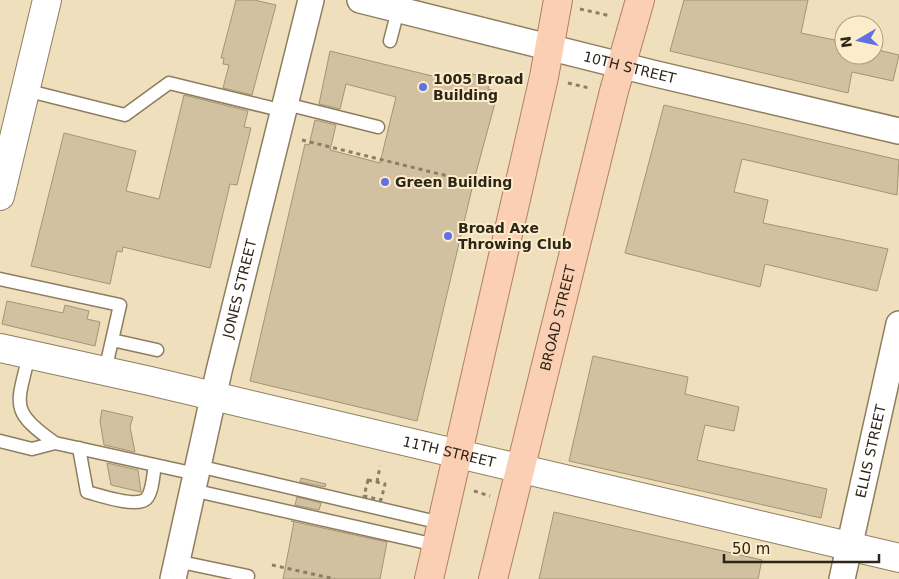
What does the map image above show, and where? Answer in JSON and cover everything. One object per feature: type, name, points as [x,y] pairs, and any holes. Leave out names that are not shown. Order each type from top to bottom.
[{"type":"main road","points":[[0,196],[47,0]]},
{"type":"main road","name":"BROAD STREET","points":[[493,579],[640,0]]},
{"type":"main road","points":[[429,579],[550,47],[565,3]]},
{"type":"main road","name":"11TH STREET","points":[[0,348],[899,558]]},
{"type":"street","name":"JONES STREET","points":[[174,570],[213,397],[311,0]]},
{"type":"street","name":"10TH STREET","points":[[360,0],[899,131]]},
{"type":"street","name":"ELLIS STREET","points":[[842,579],[899,324]]},
{"type":"lane","points":[[390,41],[398,10]]},
{"type":"lane","points":[[25,90],[125,115],[169,83],[378,126]]},
{"type":"lane","points":[[0,279],[120,305],[105,372]]},
{"type":"lane","points":[[112,340],[158,350]]},
{"type":"lane","points":[[30,355],[20,396],[21,413],[27,422],[55,443],[155,465],[195,477],[439,534]]},
{"type":"lane","points":[[0,441],[32,449],[55,443]]},
{"type":"lane","points":[[79,448],[87,492],[130,502],[139,503],[146,500],[150,492],[155,465]]},
{"type":"lane","points":[[195,477],[439,534]]},
{"type":"lane","points":[[174,570],[248,576]]},
{"type":"path","points":[[565,3],[620,18]]},
{"type":"path","points":[[568,83],[589,88]]},
{"type":"path","points":[[302,140],[484,185]]},
{"type":"path","points":[[377,482],[380,466]]},
{"type":"path","points":[[474,491],[493,496]]},
{"type":"path","points":[[272,565],[334,579]]},
{"type":"building","points":[[236,0],[254,0],[276,5],[252,95],[223,88],[229,65],[223,64],[224,58],[221,58]]},
{"type":"building","points":[[684,0],[808,0],[801,33],[834,40],[834,65],[884,65],[884,51],[899,55],[893,81],[852,72],[848,93],[670,51]]},
{"type":"building","points":[[330,51],[469,85],[472,74],[490,78],[488,89],[498,92],[474,180],[417,421],[250,381],[305,144],[309,145],[315,120],[336,125],[330,150],[380,163],[396,97],[346,84],[340,109],[319,104]]},
{"type":"building","points":[[184,95],[248,111],[244,127],[251,128],[237,185],[230,184],[210,268],[123,247],[122,252],[117,251],[110,284],[31,266],[64,133],[136,151],[126,191],[159,199]]},
{"type":"building","points":[[664,105],[899,160],[897,195],[742,159],[734,192],[768,200],[763,223],[888,249],[877,291],[765,264],[760,287],[625,253]]},
{"type":"building","points":[[7,301],[63,313],[65,305],[89,311],[87,319],[100,322],[95,346],[2,324]]},
{"type":"building","points":[[593,356],[688,377],[685,394],[739,407],[734,431],[705,425],[697,460],[827,489],[821,518],[569,461]]},
{"type":"building","points":[[102,410],[133,417],[130,427],[135,452],[104,445],[100,421]]},
{"type":"building","points":[[107,463],[138,470],[141,492],[111,485]]},
{"type":"building","points":[[301,478],[326,484],[325,487],[300,482]]},
{"type":"building","points":[[297,497],[321,503],[319,510],[295,505]]},
{"type":"building","points":[[554,512],[762,560],[758,579],[539,579]]},
{"type":"building","points":[[291,521],[387,542],[380,579],[283,579],[294,522]]},
{"type":"place","name":"1005 Broad Building","points":[[423,87]]},
{"type":"place","name":"Green Building","points":[[385,182]]},
{"type":"place","name":"Broad Axe Throwing Club","points":[[448,236]]}]
